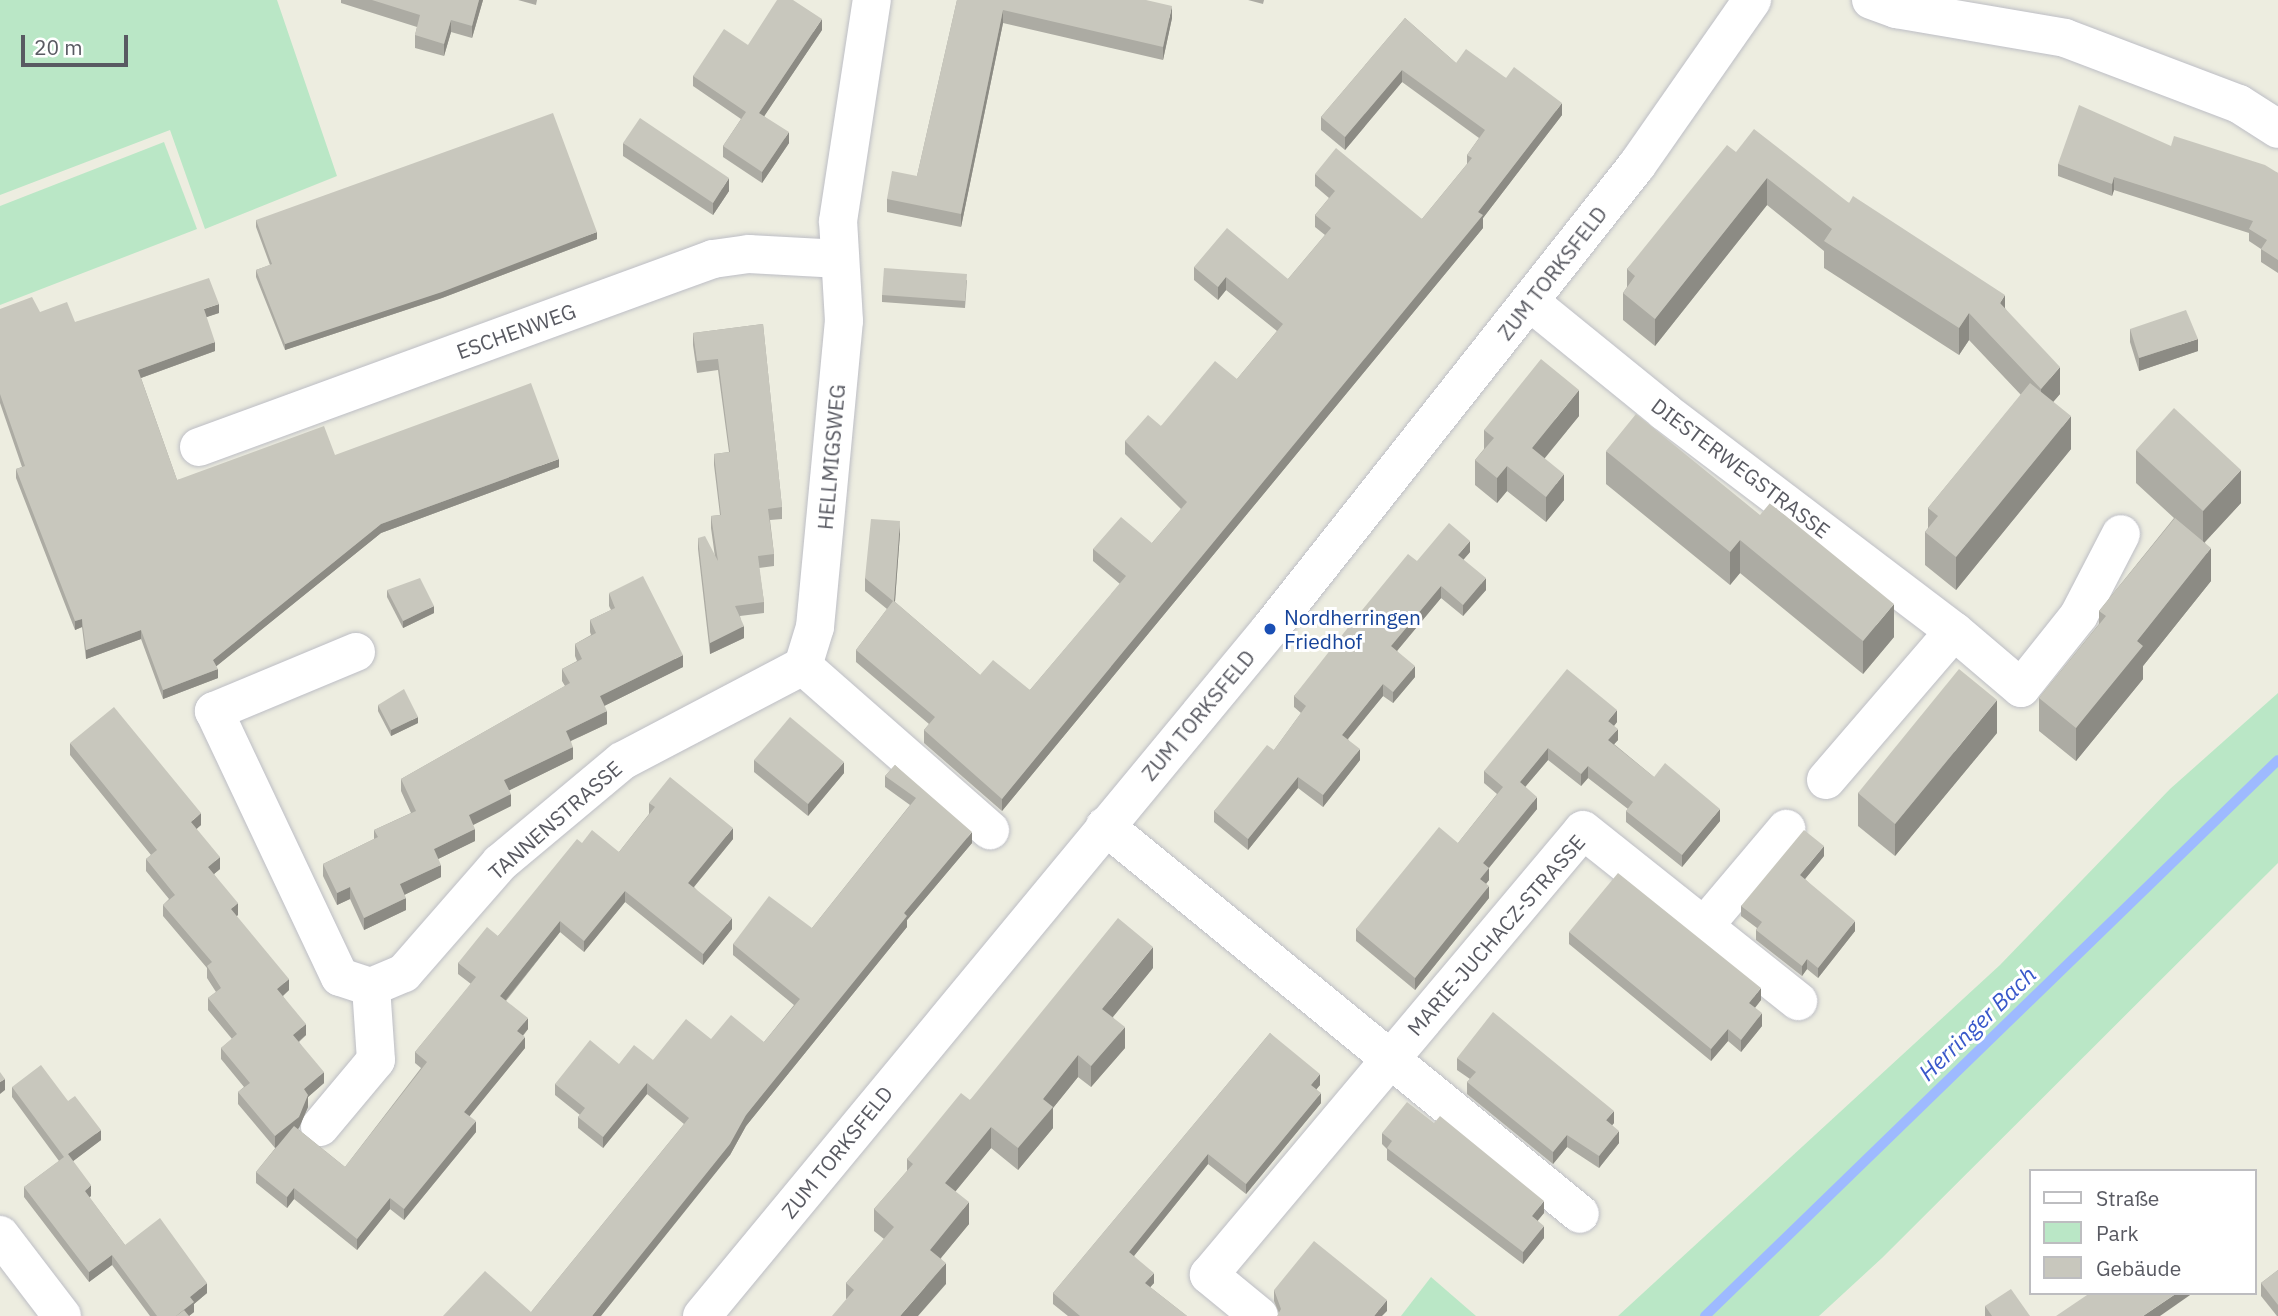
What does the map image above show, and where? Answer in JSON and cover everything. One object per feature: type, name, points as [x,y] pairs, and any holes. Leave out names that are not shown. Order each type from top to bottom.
[{"type":"street","name":"HELLMIGSWEG","points":[[803,666],[816,627],[844,321],[838,221],[872,0]]},
{"type":"street","name":"ZUM TORKSFELD","points":[[702,1316],[1270,629],[1530,302],[1686,100],[1752,0]]},
{"type":"street","points":[[1871,0],[1896,9],[2065,38],[2239,104],[2278,129]]},
{"type":"street","name":"ESCHENWEG","points":[[199,447],[713,259],[749,254],[840,259]]},
{"type":"street","name":"DIESTERWEGSTRASSE","points":[[1530,302],[1664,411],[1954,631],[2021,688],[2079,615],[2121,534]]},
{"type":"street","points":[[1826,779],[1954,631]]},
{"type":"street","points":[[320,1127],[376,1060],[371,987],[340,977],[214,710],[356,652]]},
{"type":"street","points":[[803,666],[990,830]]},
{"type":"street","name":"TANNENSTRASSE","points":[[371,987],[404,973],[500,863],[622,761],[803,666]]},
{"type":"street","points":[[1105,826],[1580,1214]]},
{"type":"street","name":"MARIE-JUCHACZ-STRASSE","points":[[1259,1316],[1209,1275],[1583,830],[1798,1001]]},
{"type":"street","points":[[1705,925],[1786,830]]},
{"type":"street","points":[[0,1235],[62,1316]]},
{"type":"green space","points":[[0,0],[277,0],[337,176],[205,229],[170,130],[0,195]]},
{"type":"green space","points":[[164,142],[197,229],[0,305],[0,206]]},
{"type":"green space","points":[[2278,693],[2278,863],[1882,1258],[1819,1316],[1618,1316],[2000,965],[2170,789]]},
{"type":"green space","points":[[1431,1277],[1476,1316],[1401,1316]]},
{"type":"building","points":[[372,0],[479,0],[472,26],[451,20],[444,44],[415,35],[420,15]]},
{"type":"building","points":[[777,0],[793,0],[822,19],[759,113],[789,132],[762,172],[723,146],[746,112],[693,76],[724,29],[748,45]]},
{"type":"building","points":[[957,0],[1146,0],[1172,6],[1163,47],[1003,10],[961,214],[887,199],[892,171],[917,176]]},
{"type":"building","points":[[1405,18],[1456,63],[1466,49],[1506,78],[1514,67],[1562,103],[1478,212],[1483,215],[1002,799],[924,730],[935,717],[856,650],[893,601],[865,578],[871,519],[900,521],[894,601],[980,675],[993,660],[1030,690],[1126,576],[1093,549],[1121,517],[1152,543],[1187,502],[1125,441],[1148,415],[1161,426],[1215,361],[1237,379],[1283,324],[1226,277],[1218,287],[1194,267],[1227,228],[1288,279],[1331,228],[1315,215],[1335,191],[1315,174],[1336,148],[1422,219],[1472,158],[1467,155],[1485,130],[1402,70],[1345,137],[1321,117]]},
{"type":"building","points":[[2079,105],[2171,146],[2174,136],[2265,165],[2278,173],[2278,260],[2261,249],[2267,240],[2249,229],[2253,221],[2114,177],[2112,184],[2058,164]]},
{"type":"building","points":[[553,113],[597,232],[442,292],[285,344],[256,270],[272,264],[256,220]]},
{"type":"building","points":[[640,118],[729,178],[713,203],[623,143]]},
{"type":"building","points":[[1754,129],[1849,203],[1853,196],[2005,295],[2000,303],[2060,367],[2041,389],[1969,313],[1959,328],[1824,241],[1832,229],[1767,178],[1655,319],[1623,293],[1635,276],[1627,269],[1727,145],[1736,152]]},
{"type":"building","points":[[884,268],[967,274],[965,301],[882,295]]},
{"type":"building","points":[[209,278],[219,304],[204,309],[215,342],[138,370],[177,480],[324,426],[335,455],[531,383],[559,459],[381,524],[213,660],[218,669],[163,690],[141,630],[86,650],[82,619],[75,621],[16,469],[25,466],[0,394],[0,309],[32,297],[40,312],[67,302],[75,322]]},
{"type":"building","points":[[2186,310],[2198,339],[2139,358],[2130,329]]},
{"type":"building","points":[[763,324],[782,507],[768,509],[774,554],[758,556],[764,602],[735,606],[744,626],[710,643],[698,538],[705,536],[718,561],[711,516],[721,515],[714,454],[730,452],[718,359],[697,361],[693,333]]},
{"type":"building","points":[[1541,359],[1579,390],[1532,448],[1564,474],[1546,497],[1507,466],[1497,478],[1475,460],[1494,438],[1484,430]]},
{"type":"building","points":[[2030,383],[2071,416],[1956,557],[1925,532],[1938,516],[1928,508]]},
{"type":"building","points":[[2174,408],[2241,470],[2203,511],[2136,450]]},
{"type":"building","points":[[1636,414],[1760,515],[1770,503],[1894,604],[1863,641],[1740,540],[1730,552],[1606,451]]},
{"type":"building","points":[[2175,518],[2211,548],[2137,641],[2143,646],[2076,728],[2039,698],[2106,616],[2099,611]]},
{"type":"building","points":[[1449,523],[1470,541],[1458,555],[1486,578],[1463,605],[1441,586],[1391,646],[1415,666],[1393,692],[1383,684],[1342,735],[1360,749],[1323,795],[1298,777],[1248,839],[1214,811],[1267,745],[1274,750],[1306,706],[1294,696],[1354,620],[1408,554],[1417,561]]},
{"type":"building","points":[[643,576],[683,655],[600,696],[607,711],[566,731],[573,747],[504,780],[511,794],[469,815],[475,829],[434,849],[441,865],[400,884],[406,898],[364,918],[350,887],[337,893],[323,864],[378,837],[374,830],[416,811],[401,779],[570,683],[562,669],[582,659],[575,644],[596,633],[590,620],[615,608],[609,593]]},
{"type":"building","points":[[420,578],[434,606],[403,621],[387,590]]},
{"type":"building","points":[[1567,669],[1617,710],[1608,721],[1618,729],[1608,740],[1654,777],[1665,763],[1720,809],[1682,855],[1626,811],[1633,802],[1588,766],[1581,774],[1548,748],[1520,782],[1537,797],[1483,863],[1489,868],[1480,879],[1489,886],[1415,978],[1356,929],[1439,827],[1458,843],[1503,787],[1484,771]]},
{"type":"building","points":[[1959,669],[1997,700],[1895,824],[1858,793]]},
{"type":"building","points":[[404,689],[418,717],[391,730],[378,705]]},
{"type":"building","points":[[114,707],[201,813],[191,822],[220,857],[208,867],[238,903],[231,909],[289,979],[277,989],[306,1024],[293,1035],[324,1072],[304,1089],[308,1095],[299,1117],[275,1136],[238,1092],[250,1083],[221,1048],[237,1034],[208,998],[221,988],[207,966],[212,962],[163,905],[175,895],[146,859],[157,850],[70,743]]},
{"type":"building","points":[[790,717],[844,762],[808,804],[754,760]]},
{"type":"building","points":[[895,765],[972,832],[904,913],[907,916],[746,1115],[730,1144],[592,1316],[443,1316],[485,1271],[531,1312],[689,1118],[647,1083],[603,1137],[578,1117],[585,1108],[555,1084],[590,1040],[619,1064],[634,1045],[653,1060],[686,1019],[711,1039],[731,1015],[764,1042],[800,999],[733,944],[769,896],[812,928],[916,798],[885,776]]},
{"type":"building","points":[[670,777],[733,828],[688,883],[732,918],[703,954],[625,891],[584,941],[560,921],[500,996],[528,1018],[517,1031],[525,1037],[464,1112],[476,1121],[404,1209],[390,1198],[357,1239],[294,1188],[287,1197],[256,1172],[294,1126],[345,1167],[427,1062],[415,1052],[476,977],[458,963],[487,927],[498,936],[577,839],[582,843],[592,830],[619,852],[655,807],[649,803]]},
{"type":"building","points":[[1804,830],[1824,846],[1800,875],[1855,921],[1818,968],[1807,959],[1802,966],[1756,930],[1762,922],[1741,906]]},
{"type":"building","points":[[1618,873],[1761,988],[1749,1003],[1762,1013],[1741,1040],[1728,1029],[1711,1049],[1569,932]]},
{"type":"building","points":[[1118,918],[1153,947],[1102,1009],[1125,1027],[1091,1066],[1078,1055],[1043,1099],[1053,1107],[1018,1148],[991,1127],[945,1183],[969,1202],[930,1250],[946,1263],[900,1316],[832,1316],[854,1290],[846,1283],[894,1227],[874,1209],[913,1164],[907,1159],[961,1093],[970,1100]]},
{"type":"building","points":[[1493,1012],[1614,1111],[1606,1120],[1619,1131],[1599,1156],[1567,1135],[1553,1152],[1467,1082],[1476,1072],[1457,1058]]},
{"type":"building","points":[[1270,1033],[1320,1074],[1311,1085],[1321,1093],[1246,1184],[1208,1154],[1129,1252],[1154,1273],[1145,1283],[1187,1316],[1080,1316],[1053,1293]]},
{"type":"building","points":[[41,1065],[68,1101],[75,1096],[101,1130],[68,1154],[91,1185],[85,1191],[125,1245],[160,1218],[207,1283],[190,1297],[194,1302],[176,1316],[157,1316],[112,1255],[89,1272],[24,1187],[64,1157],[12,1087]]},
{"type":"building","points":[[1407,1102],[1434,1123],[1440,1116],[1544,1201],[1532,1216],[1544,1226],[1523,1252],[1387,1148],[1392,1141],[1382,1133]]},
{"type":"building","points":[[1314,1241],[1387,1300],[1374,1316],[1277,1316],[1281,1309],[1274,1290]]},
{"type":"building","points":[[2278,1270],[2278,1305],[2261,1283]]},
{"type":"building","points":[[2011,1289],[2030,1316],[1992,1316],[1985,1306]]},
{"type":"building","points":[[2087,1295],[2174,1295],[2143,1316],[2056,1316]]},
{"type":"building","points":[[184,1310],[189,1316],[176,1316]]},
{"type":"waterway","name":"Herringer Bach","points":[[1705,1316],[2278,760]]},
{"type":"place","name":"Nordherringen Friedhof","points":[[1270,629]]}]
